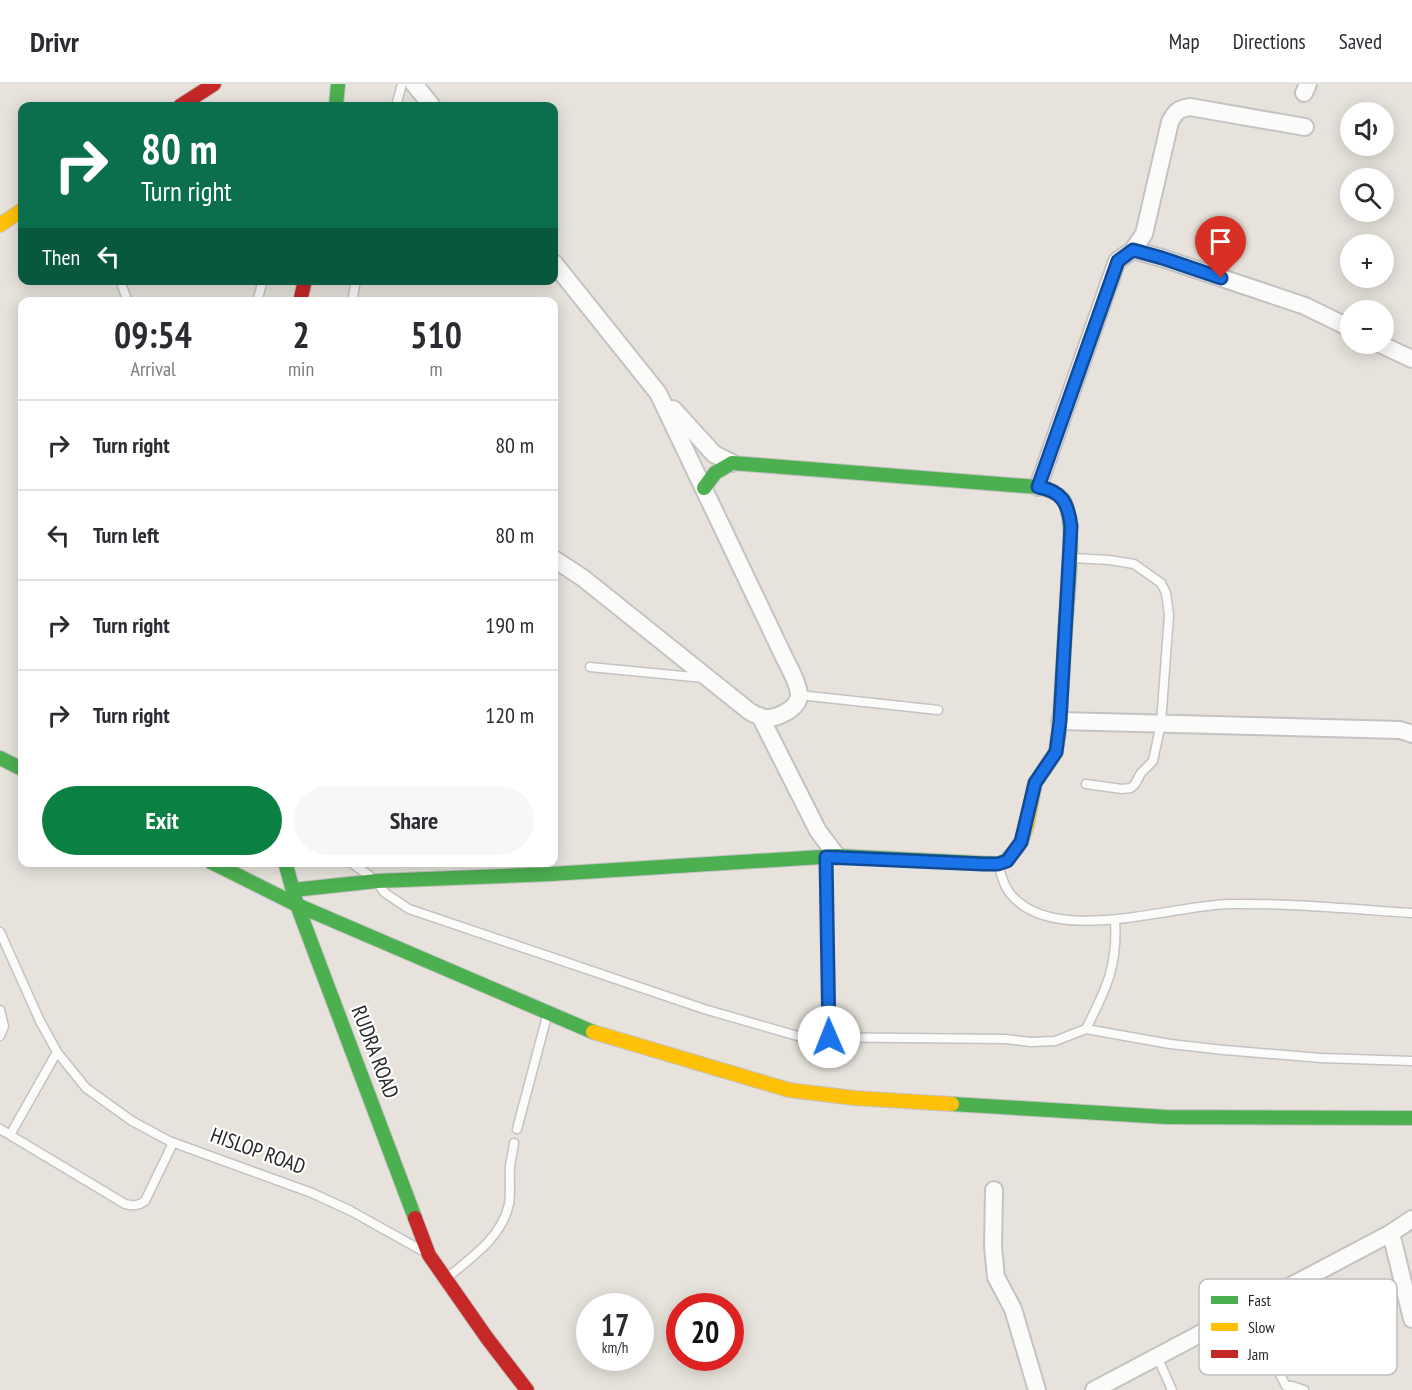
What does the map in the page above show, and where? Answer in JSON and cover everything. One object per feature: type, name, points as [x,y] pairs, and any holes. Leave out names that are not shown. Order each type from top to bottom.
[{"type":"street","points":[[186,102],[214,84]]},
{"type":"street","points":[[414,84],[429,102]]},
{"type":"street","points":[[336,102],[338,86]]},
{"type":"street","points":[[1038,487],[1118,261],[1133,250],[1141,240],[1146,228],[1174,113],[1180,108],[1190,107],[1305,127]]},
{"type":"street","points":[[0,225],[18,213]]},
{"type":"street","points":[[1133,250],[1305,306],[1340,323]]},
{"type":"street","points":[[292,890],[377,881],[551,874],[832,856],[998,864],[1007,861],[1021,842],[1035,783],[1056,752],[1060,721],[1071,526],[1069,509],[1065,501],[1050,489],[1038,487],[732,463],[714,454],[700,441],[658,393],[558,268]]},
{"type":"street","points":[[1394,351],[1412,359]]},
{"type":"street","points":[[558,562],[583,578],[749,711],[767,718],[794,706],[799,695],[785,658],[658,393]]},
{"type":"street","points":[[704,488],[711,477],[723,466],[732,463]]},
{"type":"street","points":[[760,716],[832,856]]},
{"type":"street","points":[[1060,721],[1400,730],[1412,734]]},
{"type":"street","points":[[0,758],[18,767]]},
{"type":"street","points":[[221,867],[297,905],[600,1035],[800,1092],[854,1098],[1166,1117],[1412,1118]]},
{"type":"street","name":"RUDRA ROAD","points":[[286,867],[297,905],[429,1255]]},
{"type":"street","points":[[994,1190],[993,1247],[996,1277],[1013,1309],[1036,1390]]},
{"type":"street","points":[[1303,1279],[1391,1233],[1412,1219]]},
{"type":"street","points":[[1391,1233],[1412,1319]]},
{"type":"street","name":"HISLOP ROAD","points":[[429,1255],[487,1338],[527,1390]]},
{"type":"street","points":[[1094,1390],[1199,1334]]},
{"type":"lane","points":[[397,102],[402,84]]},
{"type":"lane","points":[[328,102],[338,86]]},
{"type":"lane","points":[[1069,558],[1134,564],[1161,583],[1166,594],[1169,615],[1161,723],[1153,761],[1131,788],[1086,784]]},
{"type":"lane","points":[[591,667],[707,678]]},
{"type":"lane","points":[[799,695],[938,710]]},
{"type":"lane","points":[[829,1037],[832,856]]},
{"type":"lane","points":[[998,864],[1009,892],[1022,904],[1036,912],[1062,919],[1115,920],[1218,904],[1259,903],[1412,913]]},
{"type":"lane","points":[[357,867],[377,881],[385,893],[409,909],[704,1009],[801,1037],[1006,1039],[1031,1042],[1055,1041],[1086,1029],[1170,1044],[1224,1050],[1321,1058],[1412,1061]]},
{"type":"lane","points":[[1086,1029],[1107,986],[1113,966],[1115,920]]},
{"type":"lane","name":"HISLOP ROAD","points":[[0,932],[40,1021],[57,1052],[86,1088],[132,1121],[173,1143],[312,1193],[351,1211],[429,1255]]},
{"type":"lane","points":[[0,1010],[4,1026],[0,1036]]},
{"type":"lane","points":[[517,1129],[548,1013]]},
{"type":"lane","points":[[10,1136],[57,1052]]},
{"type":"lane","points":[[0,1130],[125,1204],[133,1206],[145,1201],[173,1143]]},
{"type":"lane","points":[[446,1279],[483,1248],[496,1233],[506,1215],[514,1143]]},
{"type":"lane","points":[[1157,1356],[1172,1390]]},
{"type":"lane","points":[[1285,1388],[1292,1386],[1305,1390]]},
{"type":"traffic: fast","points":[[336,102],[338,84]]},
{"type":"traffic: fast","points":[[704,488],[715,473],[732,463],[1038,487],[1052,491],[1063,499],[1070,525],[1065,635]]},
{"type":"traffic: fast","points":[[0,758],[18,767]]},
{"type":"traffic: fast","points":[[293,890],[377,881],[551,874],[837,856],[998,864],[1007,860],[1016,849]]},
{"type":"traffic: fast","points":[[221,867],[297,905],[593,1032]]},
{"type":"traffic: fast","points":[[286,867],[297,905],[415,1218]]},
{"type":"traffic: fast","points":[[952,1104],[1166,1117],[1412,1118]]},
{"type":"traffic: slow","points":[[0,225],[18,213]]},
{"type":"traffic: slow","points":[[1016,849],[1027,825],[1035,783],[1056,752],[1065,635]]},
{"type":"traffic: slow","points":[[593,1032],[789,1090],[854,1098],[952,1104]]},
{"type":"traffic: jam","points":[[186,102],[214,84]]},
{"type":"traffic: jam","points":[[301,297],[304,285]]},
{"type":"traffic: jam","points":[[415,1218],[429,1255],[487,1338],[527,1390]]},
{"type":"route","points":[[829,1037],[826,857],[983,864],[998,864],[1007,861],[1021,842],[1027,825],[1035,783],[1056,752],[1060,721],[1071,526],[1069,509],[1065,501],[1050,489],[1038,487],[1118,261],[1133,250],[1221,278]]}]
